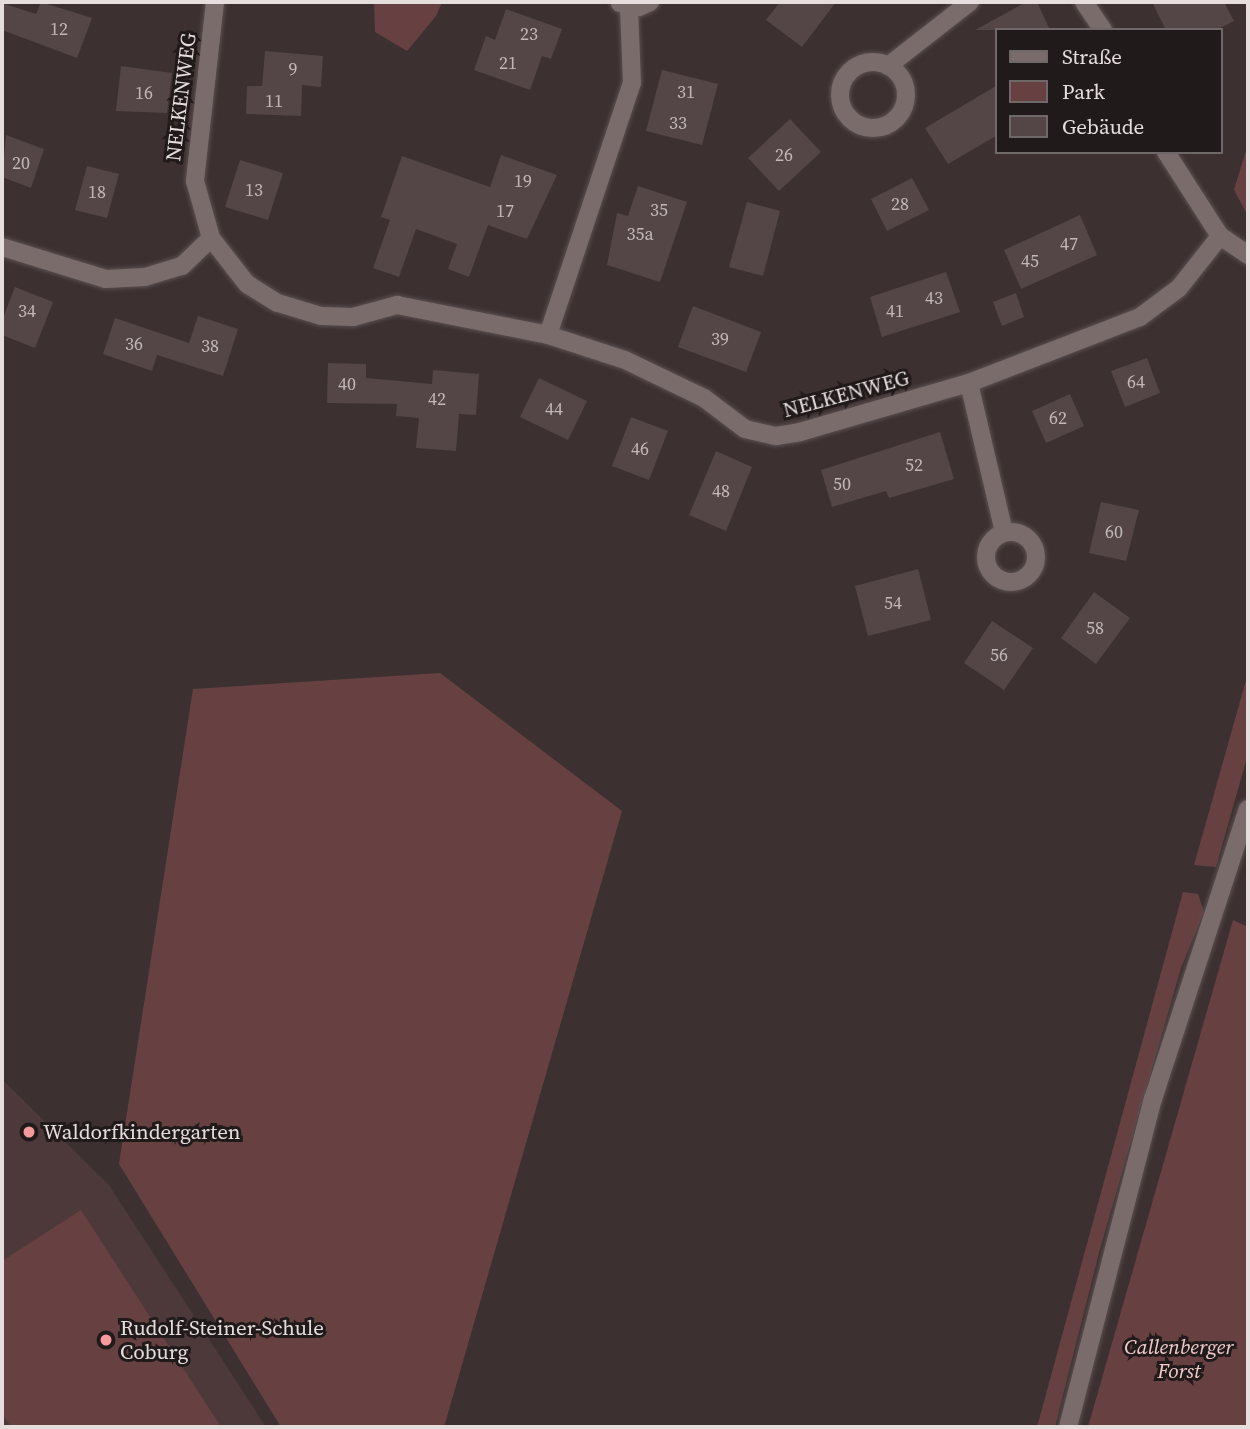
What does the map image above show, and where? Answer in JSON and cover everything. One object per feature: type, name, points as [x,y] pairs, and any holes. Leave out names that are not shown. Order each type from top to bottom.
[{"type":"street","name":"NELKENWEG","points":[[215,2],[194,161],[211,238],[247,284],[303,312],[353,317],[397,306],[548,335],[625,360],[704,398],[745,429],[776,436],[969,383],[1159,307],[1220,236]]},
{"type":"street","points":[[548,335],[632,83],[624,4],[650,2]]},
{"type":"street","points":[[888,66],[970,2]]},
{"type":"street","points":[[1084,2],[1102,28]]},
{"type":"street","points":[[1167,154],[1220,236],[1248,255]]},
{"type":"street","points":[[2,247],[106,279],[145,277],[182,266],[211,238]]},
{"type":"street","points":[[969,383],[1004,532]]},
{"type":"street","points":[[1068,1427],[1153,1099],[1248,809]]},
{"type":"shaded area","name":"Rudolf-Steiner-Schule Coburg","points":[[2,1079],[109,1185],[266,1427],[2,1427]]},
{"type":"green space","points":[[374,2],[442,2],[436,16],[407,51],[375,32]]},
{"type":"green space","points":[[1248,144],[1248,216],[1234,190]]},
{"type":"green space","points":[[440,673],[622,811],[444,1427],[281,1427],[119,1164],[193,689]]},
{"type":"green space","points":[[1248,673],[1248,754],[1216,867],[1194,865]]},
{"type":"green space","points":[[1183,892],[1198,894],[1204,912],[1181,968],[1100,1249],[1055,1427],[1037,1427]]},
{"type":"green space","name":"Callenberger Forst","points":[[1233,920],[1248,927],[1248,1427],[1088,1427]]},
{"type":"green space","name":"Rudolf-Steiner-Schule Coburg","points":[[81,1210],[221,1427],[11,1427],[2,1413],[2,1261]]},
{"type":"building","points":[[41,2],[92,18],[77,58],[2,30],[2,3],[36,14]]},
{"type":"building","points":[[780,2],[836,2],[802,47],[766,20]]},
{"type":"building","points":[[1026,2],[1037,2],[1049,28],[995,28],[975,30]]},
{"type":"building","points":[[1152,2],[1224,2],[1234,21],[1220,28],[1165,28]]},
{"type":"building","points":[[506,9],[562,29],[551,59],[542,56],[530,90],[474,70],[486,36],[495,40]]},
{"type":"building","points":[[265,51],[323,56],[321,87],[302,85],[301,116],[246,114],[247,86],[262,86]]},
{"type":"building","points":[[121,66],[172,73],[167,113],[116,111]]},
{"type":"building","points":[[662,70],[718,84],[702,145],[646,131]]},
{"type":"building","points":[[995,87],[995,137],[948,164],[925,128]]},
{"type":"building","points":[[790,119],[821,152],[779,191],[748,158]]},
{"type":"building","points":[[6,135],[44,149],[31,188],[2,177]]},
{"type":"building","points":[[501,155],[557,175],[527,239],[488,225],[469,277],[448,269],[457,244],[416,229],[399,277],[373,268],[390,220],[381,217],[402,156],[490,187]]},
{"type":"building","points":[[240,160],[283,173],[268,220],[225,207]]},
{"type":"building","points":[[87,166],[119,174],[107,218],[75,210]]},
{"type":"building","points":[[912,178],[929,210],[887,231],[871,199]]},
{"type":"building","points":[[638,186],[687,202],[660,282],[607,265],[617,213],[628,216]]},
{"type":"building","points":[[747,202],[780,211],[763,276],[729,267]]},
{"type":"building","points":[[1080,215],[1097,255],[1021,289],[1004,250]]},
{"type":"building","points":[[946,272],[960,312],[882,337],[870,297]]},
{"type":"building","points":[[15,287],[53,302],[35,348],[2,335],[2,321]]},
{"type":"building","points":[[1016,293],[1024,317],[1002,326],[993,302]]},
{"type":"building","points":[[693,306],[761,332],[746,372],[678,347]]},
{"type":"building","points":[[198,316],[238,329],[223,376],[157,355],[152,371],[103,354],[115,318],[189,343]]},
{"type":"building","points":[[1147,358],[1160,393],[1125,407],[1111,371]]},
{"type":"building","points":[[328,363],[366,364],[366,378],[432,384],[433,370],[479,374],[476,415],[459,414],[456,451],[416,448],[419,418],[396,416],[397,404],[327,403]]},
{"type":"building","points":[[539,378],[587,401],[568,440],[520,417]]},
{"type":"building","points":[[1070,394],[1084,426],[1046,443],[1032,411]]},
{"type":"building","points":[[631,417],[668,431],[649,480],[612,466]]},
{"type":"building","points":[[940,432],[954,479],[889,498],[886,491],[832,507],[821,470]]},
{"type":"building","points":[[716,451],[752,467],[726,531],[689,515]]},
{"type":"building","points":[[1101,502],[1139,510],[1126,561],[1089,553]]},
{"type":"building","points":[[918,569],[931,620],[868,636],[855,586]]},
{"type":"building","points":[[1094,592],[1130,618],[1096,664],[1061,638]]},
{"type":"building","points":[[992,621],[1033,648],[1004,690],[964,663]]},
{"type":"place","name":"Waldorfkindergarten","points":[[29,1132]]},
{"type":"place","name":"Rudolf-Steiner-Schule Coburg","points":[[106,1340]]}]
